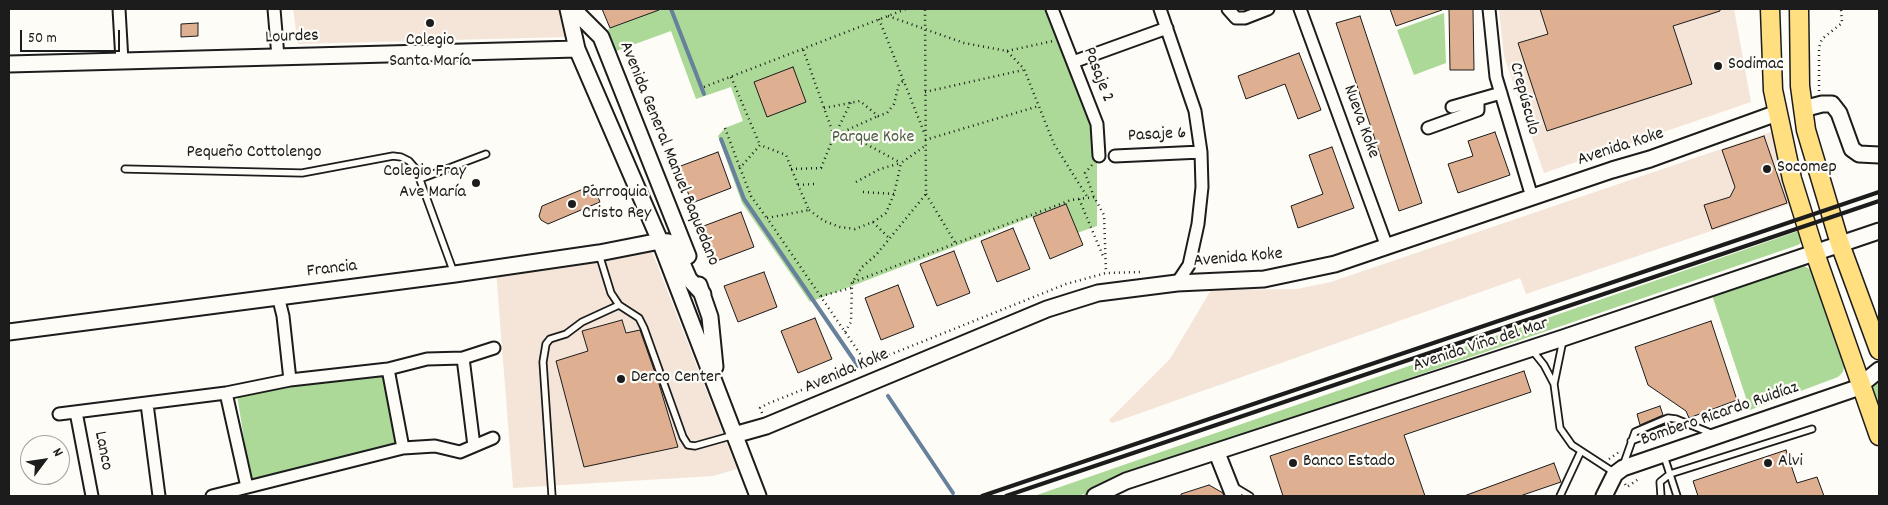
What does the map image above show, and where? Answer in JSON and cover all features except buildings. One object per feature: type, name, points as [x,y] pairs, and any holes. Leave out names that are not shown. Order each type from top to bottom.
[{"type":"main road","points":[[1770,9],[1770,62],[1777,114],[1792,179],[1815,253],[1879,436]]},
{"type":"main road","points":[[1799,9],[1798,64],[1802,110],[1813,158],[1840,244],[1879,350]]},
{"type":"street","points":[[119,9],[122,61]]},
{"type":"street","points":[[274,9],[278,57]]},
{"type":"street","name":"Avenida General Manuel Baquedano","points":[[568,9],[576,49],[660,241],[758,496]]},
{"type":"street","name":"Avenida General Manuel Baquedano","points":[[573,9],[601,37],[607,49],[703,294],[710,317],[719,393]]},
{"type":"street","name":"Pasaje 2","points":[[1052,9],[1097,124],[1098,156]]},
{"type":"street","points":[[1160,9],[1195,111],[1201,152],[1202,187],[1198,224],[1189,265],[1177,283]]},
{"type":"street","points":[[1228,9],[1236,18],[1245,18],[1268,9]]},
{"type":"street","name":"Nueva Koke","points":[[1300,9],[1386,247]]},
{"type":"street","name":"Crepúsculo","points":[[1489,9],[1494,69],[1532,197]]},
{"type":"street","points":[[1073,62],[1167,28]]},
{"type":"street","name":"Lourdes","points":[[9,64],[576,49]]},
{"type":"street","points":[[1452,107],[1501,93]]},
{"type":"street","points":[[1428,128],[1478,110],[1478,100]]},
{"type":"street","points":[[1802,110],[1822,104],[1832,104],[1837,109],[1852,149],[1859,154],[1879,155]]},
{"type":"street","name":"Avenida Koke","points":[[734,435],[766,426],[1047,309],[1098,293],[1177,283],[1264,279],[1336,264],[1532,197],[1650,160],[1777,114]]},
{"type":"street","name":"Pasaje 6","points":[[1115,156],[1201,152]]},
{"type":"street","name":"Avenida Viña del Mar","points":[[1095,496],[1126,481],[1217,453],[1531,349],[1879,231]]},
{"type":"street","name":"Avenida General Manuel Baquedano","points":[[660,241],[674,245],[689,279],[703,294]]},
{"type":"street","name":"Francia","points":[[9,332],[455,274],[599,253],[660,241]]},
{"type":"street","points":[[278,296],[283,316],[290,380]]},
{"type":"street","points":[[59,414],[226,393],[290,380],[388,369],[427,359],[463,358],[494,348]]},
{"type":"street","points":[[463,358],[474,446]]},
{"type":"street","points":[[388,369],[403,448]]},
{"type":"street","points":[[1862,386],[1879,370]]},
{"type":"street","name":"Bombero Ricardo Ruidíaz","points":[[1614,469],[1761,422],[1862,386]]},
{"type":"street","points":[[226,393],[247,487]]},
{"type":"street","points":[[147,404],[159,496]]},
{"type":"street","name":"Lanco","points":[[76,412],[92,496]]},
{"type":"street","points":[[212,496],[403,448],[435,446],[444,450],[460,452],[493,438]]},
{"type":"street","points":[[1217,453],[1232,490]]},
{"type":"street","points":[[1604,496],[1614,469]]},
{"type":"lane","points":[[420,179],[486,154]]},
{"type":"lane","name":"Pequeño Cottolengo","points":[[125,169],[302,173],[393,156],[409,161],[420,179],[455,274]]},
{"type":"lane","points":[[599,253],[611,293],[619,305],[639,318],[644,328],[683,438],[688,445],[695,446],[734,435]]},
{"type":"lane","points":[[552,496],[543,362],[546,344],[550,339],[566,334],[582,322],[619,305]]},
{"type":"lane","points":[[1554,384],[1563,338]]},
{"type":"lane","points":[[1531,349],[1546,368],[1554,384],[1560,428],[1564,436],[1581,451],[1614,469],[1628,448],[1637,429],[1660,421],[1672,418],[1716,435]]},
{"type":"lane","points":[[1631,441],[1683,422]]},
{"type":"lane","points":[[1661,496],[1660,482],[1670,474],[1812,429]]},
{"type":"lane","points":[[1560,496],[1581,451]]},
{"type":"lane","points":[[1663,454],[1677,496]]},
{"type":"lane","points":[[1232,490],[1250,496]]},
{"type":"path","points":[[704,87],[906,9]]},
{"type":"path","points":[[925,9],[926,194],[956,244]]},
{"type":"path","points":[[1822,104],[1818,82],[1819,47],[1822,39],[1842,23],[1841,9]]},
{"type":"path","points":[[888,16],[964,43],[1007,51],[1064,39]]},
{"type":"path","points":[[879,20],[925,135]]},
{"type":"path","points":[[802,49],[834,136]]},
{"type":"path","points":[[1007,51],[1024,69],[1054,144],[1088,198]]},
{"type":"path","points":[[925,92],[1024,69]]},
{"type":"path","points":[[731,77],[760,146],[786,155],[810,210],[824,221],[840,227],[855,229],[873,222],[886,213],[894,194],[901,163]]},
{"type":"path","points":[[834,136],[887,113],[894,104],[898,84],[903,81]]},
{"type":"path","points":[[824,108],[860,101],[878,116]]},
{"type":"path","points":[[791,169],[821,168],[851,102]]},
{"type":"path","points":[[925,140],[1039,106]]},
{"type":"path","points":[[724,128],[751,196],[867,364]]},
{"type":"path","points":[[844,132],[901,163]]},
{"type":"path","points":[[740,168],[760,146]]},
{"type":"path","points":[[856,182],[880,169],[901,163],[925,146]]},
{"type":"path","points":[[1098,156],[1085,173],[1094,197],[1104,215],[1106,273]]},
{"type":"path","points":[[798,185],[814,184]]},
{"type":"path","points":[[864,192],[894,194]]},
{"type":"path","points":[[846,332],[851,322],[852,283],[862,267],[876,255],[926,194]]},
{"type":"path","points":[[852,283],[1078,199],[1094,197]]},
{"type":"path","points":[[1078,199],[1104,257]]},
{"type":"path","points":[[767,218],[810,210]]},
{"type":"path","points":[[873,222],[889,238]]},
{"type":"path","points":[[821,296],[851,288]]},
{"type":"path","points":[[1614,469],[1614,455],[1628,448]]},
{"type":"shaded area","name":"Colegio Santa María","points":[[293,9],[562,9],[566,37],[298,44]]},
{"type":"shaded area","points":[[1499,9],[1734,9],[1751,102],[1544,173],[1504,56]]},
{"type":"shaded area","points":[[1771,132],[1796,202],[1526,294],[1520,278],[1118,421],[1112,423],[1109,420],[1170,359],[1211,290],[1297,289],[1331,282]]},
{"type":"shaded area","name":"Derco Center","points":[[651,249],[737,469],[713,476],[513,488],[496,270]]},
{"type":"green space","name":"Parque Koke","points":[[661,9],[1052,9],[1097,124],[1097,226],[1077,233],[1066,204],[810,302],[742,203],[718,136],[725,128],[743,121],[731,87],[696,99],[671,31],[616,51],[608,29]]},
{"type":"green space","points":[[1444,13],[1446,63],[1414,75],[1397,30]]},
{"type":"green space","points":[[1804,229],[1806,239],[1798,245],[1135,472],[1096,489],[1086,496],[1083,494],[1080,496],[1034,496]]},
{"type":"green space","points":[[1801,264],[1811,270],[1844,367],[1843,372],[1838,377],[1750,410],[1712,295]]},
{"type":"green space","points":[[385,372],[400,445],[251,483],[237,395]]},
{"type":"green space","points":[[1879,374],[1879,411],[1869,382]]},
{"type":"waterway","points":[[671,9],[704,94]]},
{"type":"waterway","points":[[721,139],[744,199],[858,366]]},
{"type":"waterway","points":[[888,396],[953,493]]},
{"type":"railway","points":[[982,496],[1879,192]]},
{"type":"railway","points":[[1006,496],[1879,201]]},
{"type":"place","name":"Colegio Santa María","points":[[430,23]]},
{"type":"place","name":"Sodimac","points":[[1718,66]]},
{"type":"place","name":"Socomep","points":[[1767,169]]},
{"type":"place","name":"Colegio Fray Ave María","points":[[476,183]]},
{"type":"place","name":"Parroquia Cristo Rey","points":[[572,204]]},
{"type":"place","name":"Derco Center","points":[[621,379]]},
{"type":"place","name":"Banco Estado","points":[[1293,463]]},
{"type":"place","name":"Alvi","points":[[1768,463]]}]
